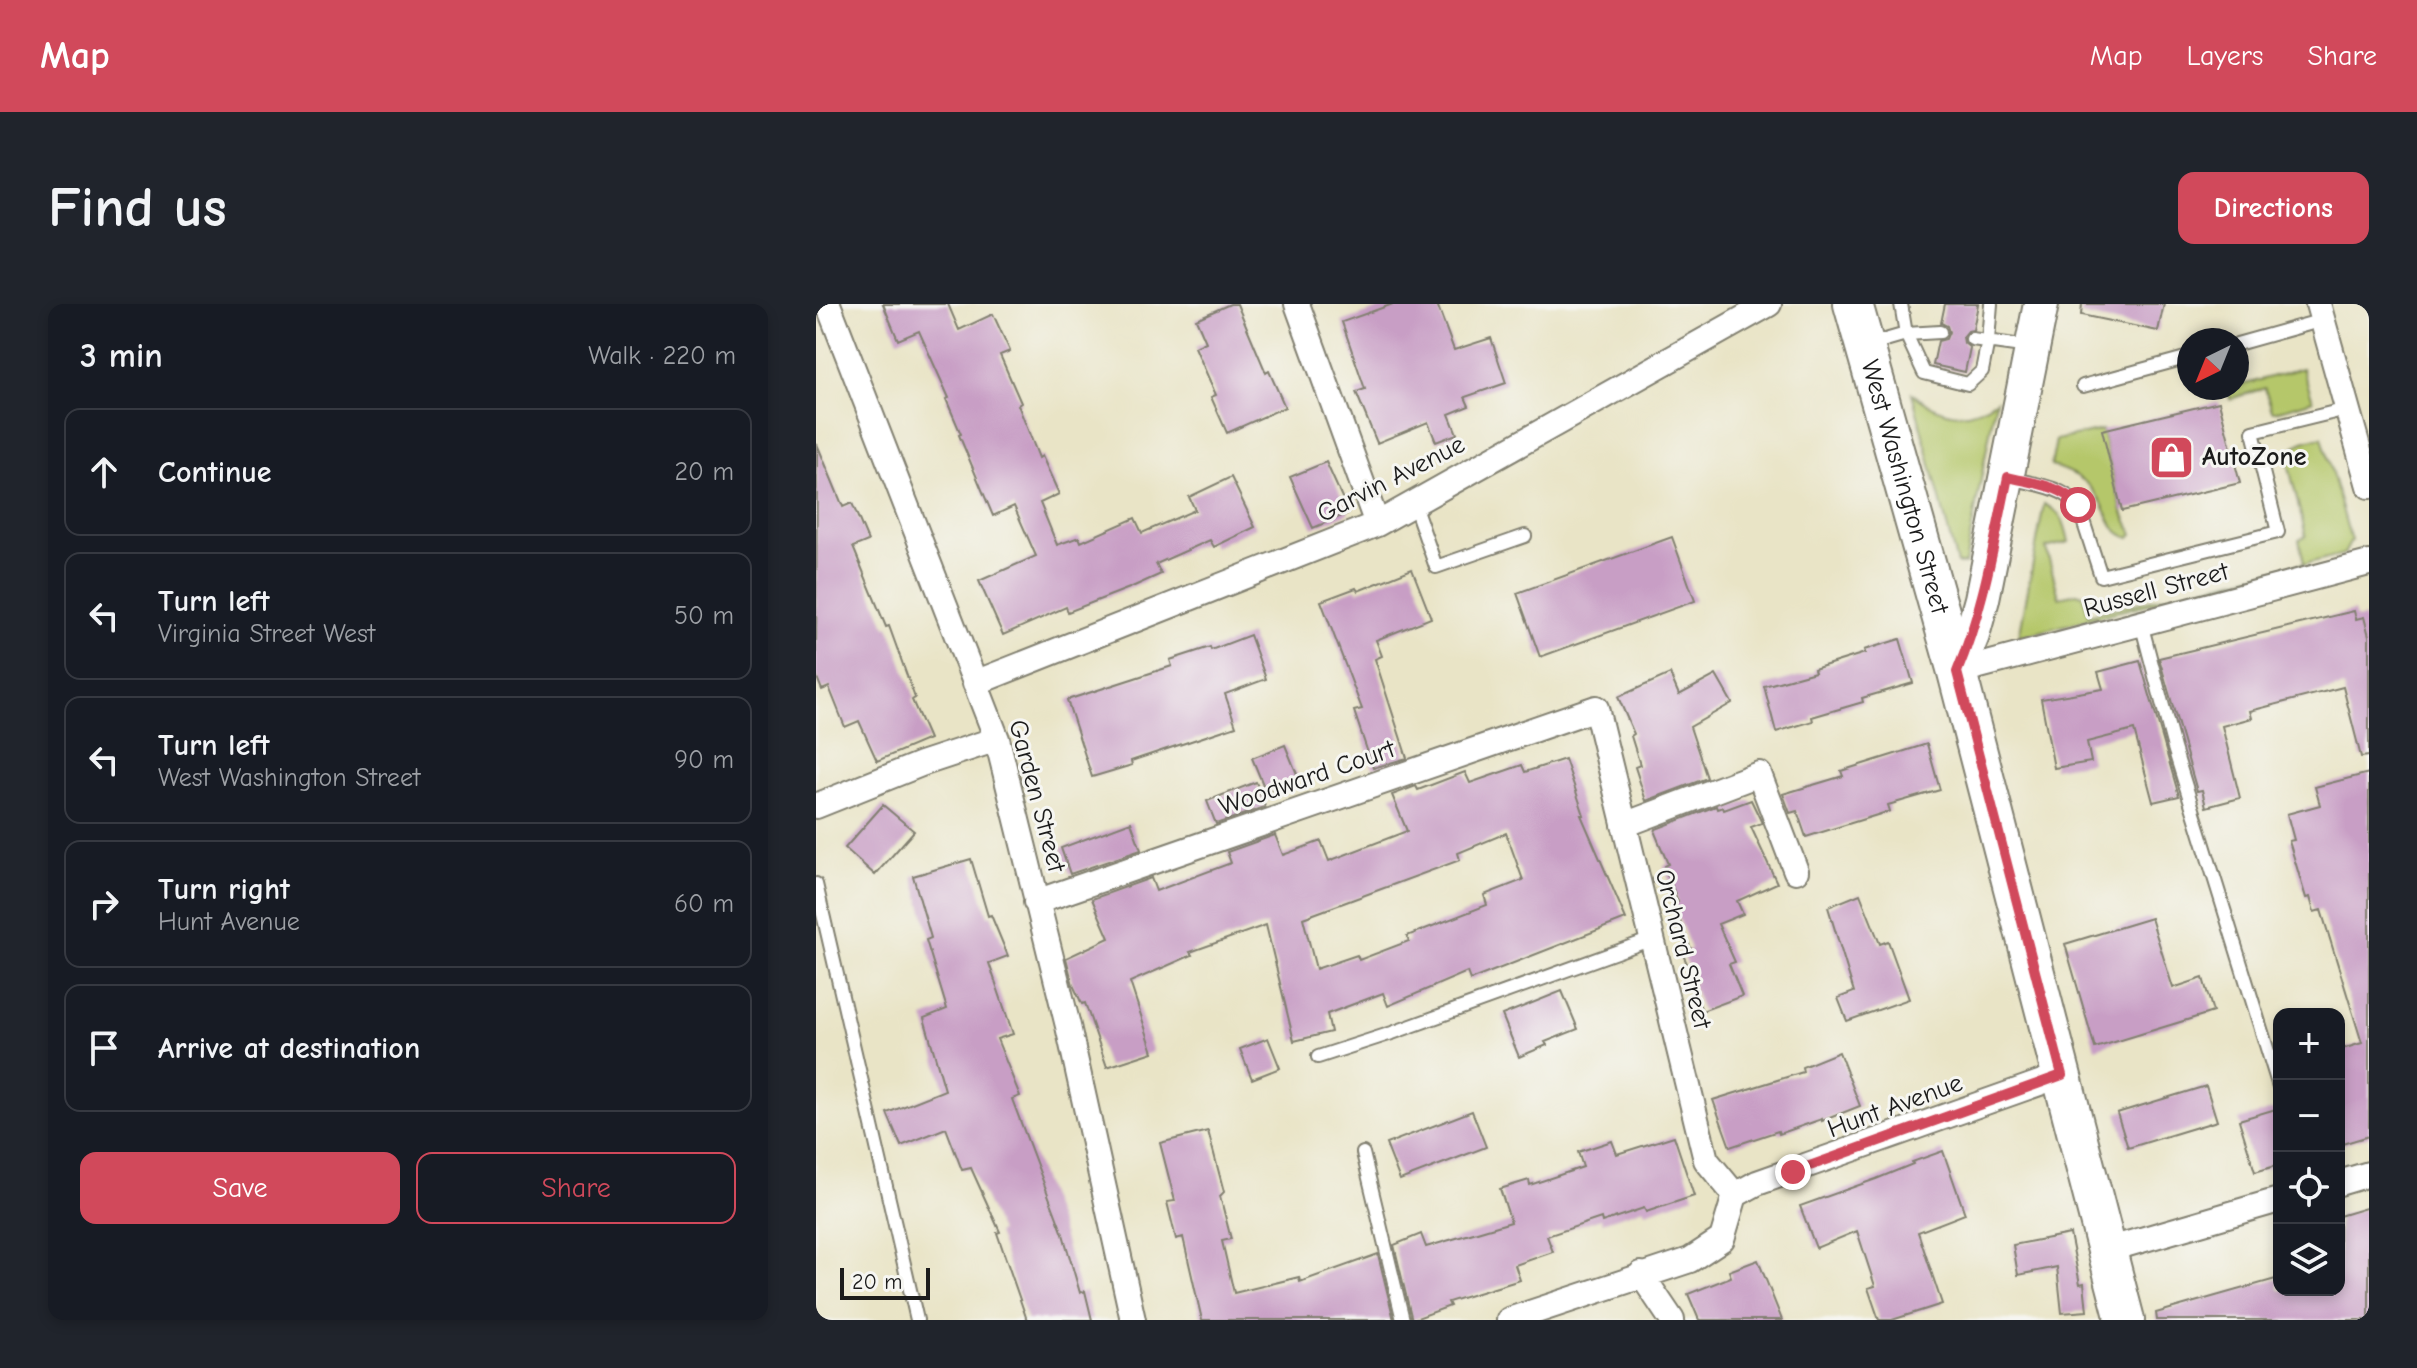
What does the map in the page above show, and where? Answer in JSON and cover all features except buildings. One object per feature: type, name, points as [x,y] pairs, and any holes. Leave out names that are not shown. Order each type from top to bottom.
[{"type":"main road","name":"West Washington Street","points":[[1853,304],[1957,672],[2125,1320]]},
{"type":"main road","points":[[1957,672],[1982,599],[2041,304]]},
{"type":"street","name":"Garden Street","points":[[828,304],[997,739],[1068,1026],[1133,1320]]},
{"type":"street","points":[[1297,304],[1377,524]]},
{"type":"street","name":"Garvin Avenue","points":[[975,683],[1377,524],[1769,304]]},
{"type":"street","points":[[2320,312],[2369,486]]},
{"type":"street","name":"Russell Street","points":[[1957,672],[2369,563]]},
{"type":"street","name":"Orchard Street","points":[[1596,708],[1706,1160],[1735,1195]]},
{"type":"street","name":"Woodward Court","points":[[1036,902],[1596,708]]},
{"type":"street","points":[[816,806],[921,764],[997,739]]},
{"type":"street","points":[[1624,825],[1759,774],[1796,871]]},
{"type":"street","name":"Hunt Avenue","points":[[1735,1195],[1757,1183],[2062,1075]]},
{"type":"street","points":[[2345,1181],[2369,1174]]},
{"type":"street","points":[[1509,1320],[1690,1260],[1722,1239],[1735,1195]]},
{"type":"street","points":[[2107,1250],[2273,1202]]},
{"type":"street","points":[[1641,1274],[1672,1320]]},
{"type":"lane","points":[[1901,304],[1906,334],[1924,373],[1968,384],[1982,371],[1991,304]]},
{"type":"lane","points":[[2249,339],[2320,312]]},
{"type":"lane","points":[[1865,346],[1906,334],[1940,332]]},
{"type":"lane","points":[[1972,339],[2033,348]]},
{"type":"lane","points":[[2083,386],[2177,360]]},
{"type":"lane","points":[[2008,477],[2071,496],[2078,505],[2101,576],[2278,532],[2253,432],[2347,409]]},
{"type":"lane","points":[[1414,504],[1436,567],[1525,536]]},
{"type":"lane","points":[[2141,623],[2183,778],[2277,1080]]},
{"type":"lane","points":[[816,884],[917,1320]]},
{"type":"lane","points":[[1318,1057],[1652,939]]},
{"type":"lane","points":[[1363,1153],[1403,1320]]},
{"type":"green space","points":[[2302,368],[2313,400],[2272,411],[2265,388],[2249,393],[2249,383]]},
{"type":"green space","points":[[1912,393],[1933,407],[1963,414],[1996,400],[1965,564],[1957,564]]},
{"type":"green space","points":[[2102,430],[2122,511],[2133,534],[2130,538],[2118,532],[2099,498],[2084,481],[2051,466],[2056,440]]},
{"type":"green space","points":[[2322,437],[2351,541],[2344,554],[2019,637],[2044,504],[2062,519],[2069,542],[2046,548],[2059,597],[2077,593],[2083,595],[2088,615],[2304,563],[2299,540],[2306,536],[2287,459],[2296,446]]},
{"type":"place","name":"AutoZone","points":[[2171,457]]},
{"type":"route","points":[[1793,1172],[2062,1075],[1957,672],[1982,599],[2008,477],[2060,491],[2071,496],[2078,505]]}]
